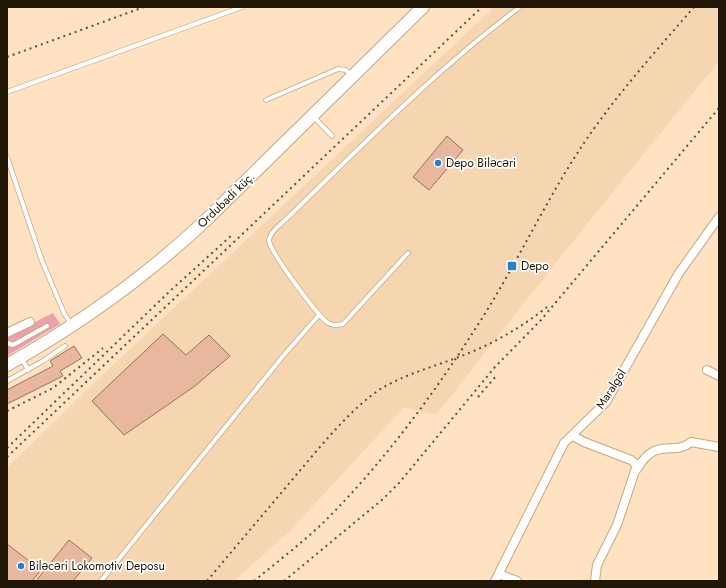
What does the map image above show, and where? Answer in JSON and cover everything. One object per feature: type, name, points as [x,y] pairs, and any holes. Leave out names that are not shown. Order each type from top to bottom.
[{"type":"main road","name":"Ordubadi küç.","points":[[7,365],[73,326],[158,262],[184,240],[424,7]]},
{"type":"street","name":"Maralgöl","points":[[497,577],[564,443],[573,436],[606,402],[680,272],[719,217]]},
{"type":"street","points":[[7,333],[30,322]]},
{"type":"street","points":[[706,370],[719,376]]},
{"type":"street","points":[[573,436],[584,442],[631,460],[637,465],[637,469]]},
{"type":"street","points":[[595,581],[597,565],[617,525],[637,469],[644,456],[660,448],[685,446],[692,442],[719,447]]},
{"type":"street","points":[[497,577],[518,581]]},
{"type":"lane","points":[[7,92],[242,7]]},
{"type":"lane","points":[[408,253],[343,324],[335,326],[319,315],[271,248],[269,239],[272,233],[422,88],[470,46],[520,7]]},
{"type":"lane","points":[[266,100],[338,69],[346,70],[353,76]]},
{"type":"lane","points":[[313,116],[332,136]]},
{"type":"lane","points":[[7,157],[38,249],[64,314],[73,326]]},
{"type":"lane","points":[[101,581],[319,315]]},
{"type":"lane","points":[[7,343],[13,344],[47,326]]},
{"type":"lane","points":[[7,381],[28,370],[65,346]]},
{"type":"lane","points":[[21,357],[28,370]]},
{"type":"shaded area","points":[[494,7],[719,7],[719,61],[558,260],[436,415],[404,407],[290,531],[234,581],[7,581],[7,468],[92,385]]},
{"type":"shaded area","points":[[53,313],[60,324],[7,356],[7,336]]},
{"type":"building","name":"Depo Biləcəri","points":[[447,136],[463,150],[429,190],[413,177]]},
{"type":"building","points":[[163,334],[186,355],[209,335],[230,356],[195,386],[124,435],[92,401]]},
{"type":"building","points":[[74,346],[82,358],[60,371],[63,376],[7,404],[7,390],[53,366],[50,361]]},
{"type":"building","points":[[69,540],[92,558],[73,581],[36,581]]},
{"type":"building","name":"Biləcəri Lokomotiv Deposu","points":[[7,544],[41,570],[32,581],[7,581]]},
{"type":"railway","points":[[7,57],[144,7]]},
{"type":"railway","points":[[7,457],[482,7]]},
{"type":"railway","points":[[254,581],[324,522],[367,476],[407,427],[462,350],[493,301],[571,162],[586,140],[624,89],[694,7]]},
{"type":"railway","points":[[284,581],[383,499],[399,483],[495,367],[541,320],[719,108]]},
{"type":"railway","points":[[7,448],[170,291],[232,235]]},
{"type":"railway","points":[[207,581],[326,440],[370,396],[403,377],[469,353],[500,338],[529,321],[547,307]]},
{"type":"railway","points":[[7,411],[53,388],[103,348]]},
{"type":"railway","points":[[478,397],[496,376]]},
{"type":"place","name":"Depo Biləcəri","points":[[438,163]]},
{"type":"place","name":"Depo","points":[[512,266]]},
{"type":"place","name":"Biləcəri Lokomotiv Deposu","points":[[21,566]]}]
